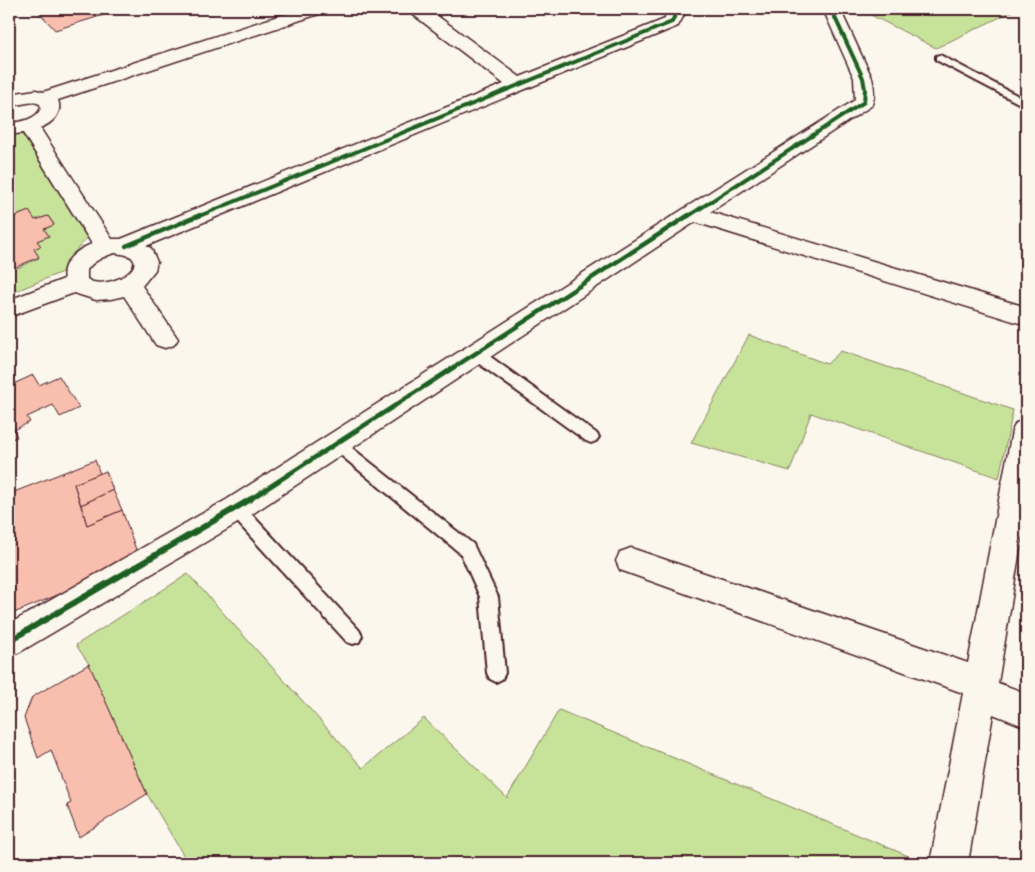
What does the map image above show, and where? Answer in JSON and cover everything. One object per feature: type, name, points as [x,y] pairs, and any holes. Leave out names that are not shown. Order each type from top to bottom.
[{"type":"street","points":[[9,100],[26,96],[43,98],[316,9]]},
{"type":"street","points":[[417,9],[518,85]]},
{"type":"street","points":[[43,98],[49,102],[50,111],[39,122],[19,128],[116,247],[135,249],[146,260],[146,267],[142,275],[129,285],[113,291],[101,292],[82,288],[76,283],[74,276],[76,267],[91,253],[116,247],[672,22],[675,15],[674,9]]},
{"type":"street","points":[[9,641],[236,508],[864,102],[866,89],[863,78],[831,9]]},
{"type":"street","points":[[692,214],[1023,307]]},
{"type":"street","points":[[9,309],[76,283]]},
{"type":"street","points":[[129,285],[165,338]]},
{"type":"street","points":[[949,863],[1026,431]]},
{"type":"street","points":[[631,561],[980,688],[1026,710]]},
{"type":"lane","points":[[940,58],[1026,104]]},
{"type":"lane","points":[[476,354],[591,437]]},
{"type":"lane","points":[[337,444],[467,550],[489,597],[496,673]]},
{"type":"lane","points":[[236,508],[353,636]]},
{"type":"green space","points":[[859,9],[1017,9],[936,48]]},
{"type":"green space","points":[[9,133],[21,134],[24,137],[87,238],[65,263],[62,272],[9,294],[9,272],[39,258],[34,249],[41,246],[37,241],[49,236],[44,229],[54,224],[48,216],[35,220],[29,211],[9,219]]},
{"type":"green space","points":[[749,335],[827,364],[841,351],[1013,410],[999,478],[811,413],[790,471],[691,443]]},
{"type":"green space","points":[[188,574],[363,768],[424,718],[507,798],[559,710],[918,860],[917,863],[413,863],[415,857],[368,863],[188,863],[147,794],[89,664],[76,645]]},
{"type":"building","points":[[47,9],[123,9],[55,30],[38,11]]},
{"type":"building","points":[[29,211],[35,220],[48,216],[54,225],[44,229],[49,236],[37,241],[41,246],[34,249],[39,257],[14,268],[9,260],[9,219]]},
{"type":"building","points":[[33,375],[39,385],[59,376],[79,408],[60,417],[53,405],[27,417],[30,422],[14,430],[17,437],[9,440],[9,386]]},
{"type":"building","points":[[95,460],[100,474],[74,484],[87,525],[122,510],[140,561],[9,615],[9,494]]},
{"type":"building","points":[[106,471],[113,490],[81,505],[74,484]]},
{"type":"building","points":[[113,490],[122,510],[87,525],[81,505]]},
{"type":"building","points":[[89,664],[147,794],[79,837],[67,805],[71,803],[51,750],[38,758],[24,718],[32,697]]},
{"type":"cycle path","points":[[126,246],[672,22],[675,15],[674,9]]},
{"type":"cycle path","points":[[9,641],[236,509],[864,102],[865,89],[863,78],[831,9]]}]
